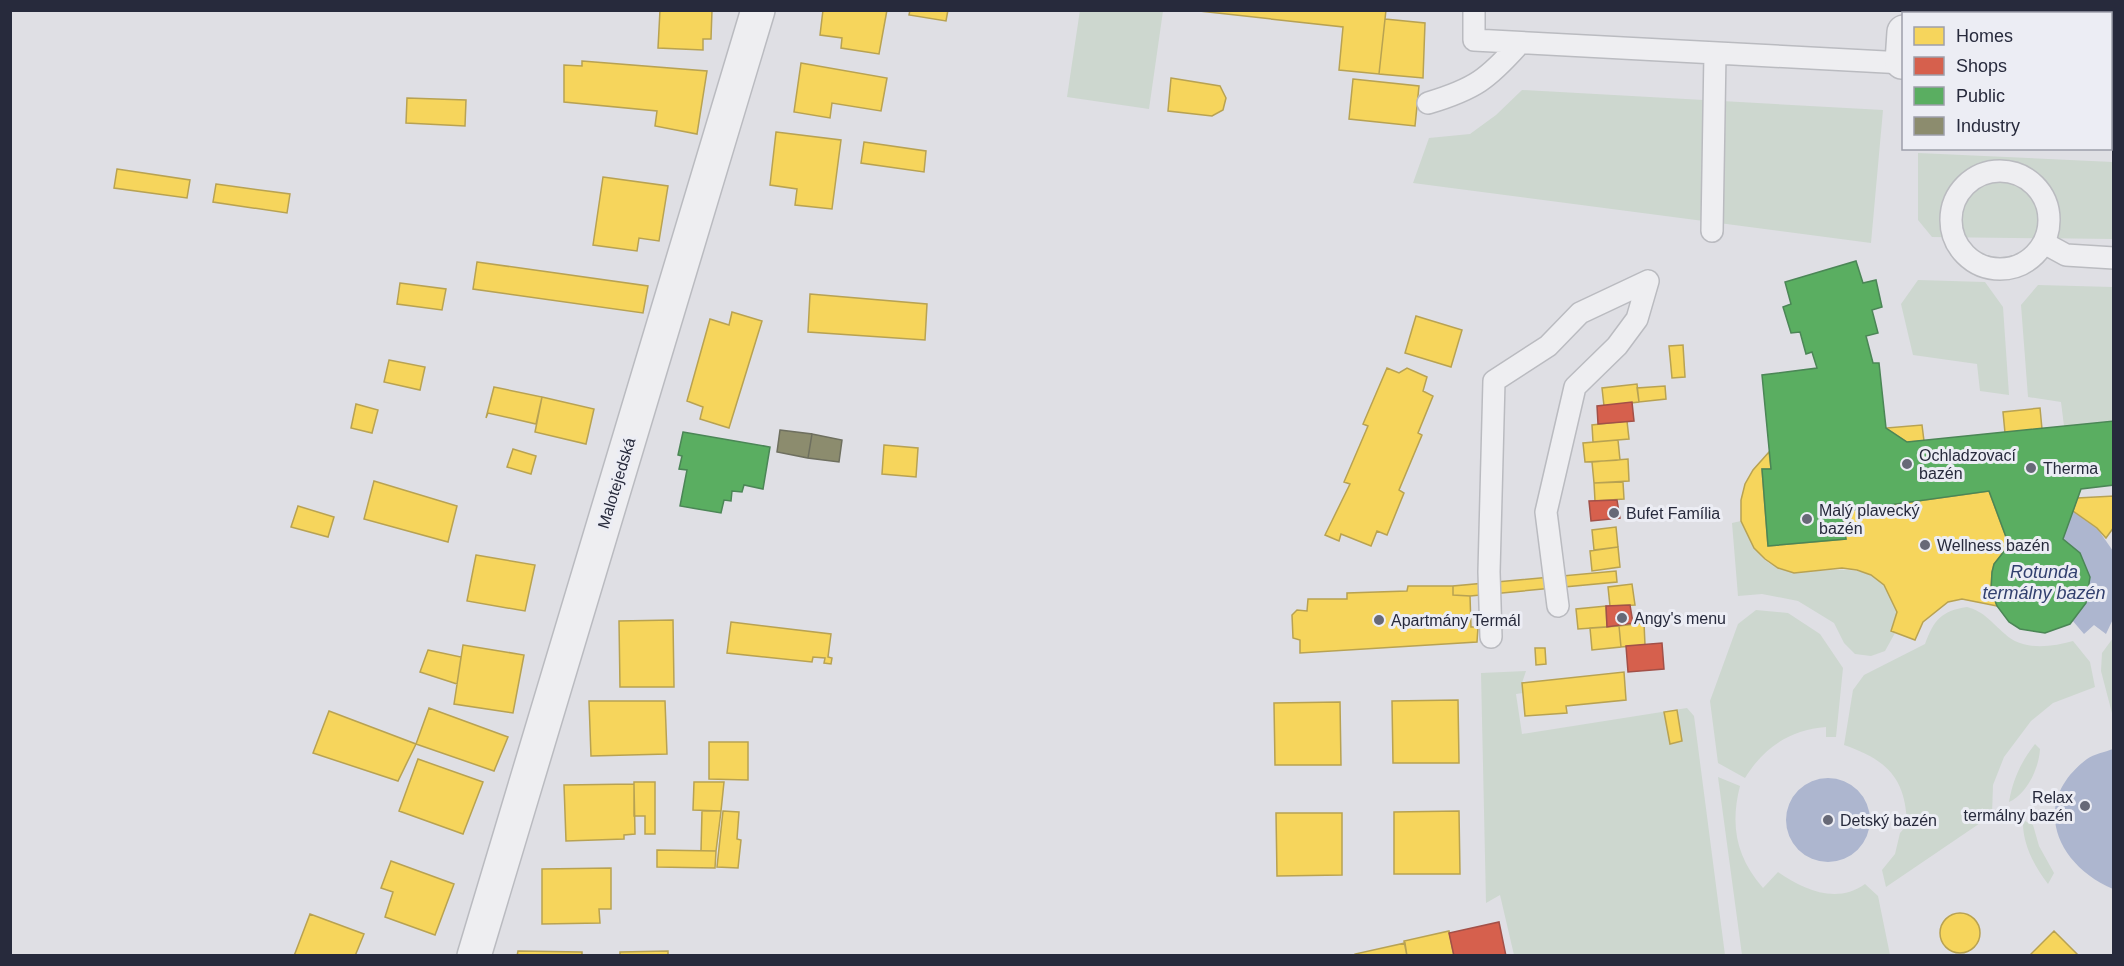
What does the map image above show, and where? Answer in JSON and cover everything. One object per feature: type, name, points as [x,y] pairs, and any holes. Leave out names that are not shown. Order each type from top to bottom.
[{"type":"street","name":"Malotejedská","points":[[474,956],[758,10]]},
{"type":"lane","points":[[1474,10],[1473,40],[1715,53],[1902,52]]},
{"type":"lane","points":[[1428,103],[1458,94],[1492,75],[1520,43]]},
{"type":"lane","points":[[1712,231],[1715,53]]},
{"type":"lane","points":[[2012,171],[2025,177],[2041,192],[2050,213],[2049,229],[2044,243],[2035,255],[2023,264],[1994,269],[1968,258],[1958,246],[1952,233],[1950,219],[1959,191],[1982,173],[2012,171]]},
{"type":"lane","points":[[2044,243],[2066,255],[2114,258]]},
{"type":"lane","points":[[1491,637],[1489,572],[1494,381],[1548,346],[1580,313],[1648,280],[1637,319],[1617,346],[1575,387],[1546,512],[1558,606]]},
{"type":"shaded area","points":[[1080,10],[1163,11],[1149,109],[1067,97]]},
{"type":"shaded area","points":[[1522,90],[1883,110],[1871,243],[1413,183],[1429,138],[1470,134],[1496,115]]},
{"type":"shaded area","points":[[1918,153],[2113,162],[2113,239],[1932,237],[1918,220]]},
{"type":"shaded area","points":[[1918,280],[1985,282],[2003,307],[2009,395],[1980,391],[1977,364],[1913,355],[1901,304]]},
{"type":"shaded area","points":[[2038,285],[2113,287],[2113,421],[2064,426],[2061,402],[2028,397],[2021,305]]},
{"type":"shaded area","points":[[1741,521],[1754,547],[1767,562],[1782,569],[1850,570],[1867,574],[1882,583],[1897,612],[1891,630],[1895,633],[1885,651],[1871,656],[1855,654],[1844,643],[1834,623],[1798,601],[1762,594],[1738,596],[1732,523]]},
{"type":"shaded area","points":[[1967,607],[1983,615],[2005,634],[2020,643],[2047,646],[2073,641],[2090,662],[2095,687],[2053,703],[2031,721],[2004,757],[1993,785],[1992,815],[1886,887],[1882,870],[1895,854],[1900,833],[1907,825],[1906,809],[1898,783],[1891,773],[1872,757],[1844,745],[1853,690],[1864,675],[1925,644],[1935,623],[1945,614]]},
{"type":"shaded area","points":[[1756,610],[1788,613],[1820,634],[1843,668],[1836,737],[1826,737],[1826,727],[1790,736],[1769,749],[1745,778],[1718,763],[1710,701],[1738,624]]},
{"type":"shaded area","points":[[2113,638],[2113,717],[2101,671],[2102,653]]},
{"type":"shaded area","points":[[1526,671],[1522,683],[1523,693],[1516,694],[1522,734],[1687,708],[1694,716],[1725,955],[1514,955],[1500,895],[1486,903],[1481,673]]},
{"type":"shaded area","points":[[2035,744],[2040,749],[2031,780],[2021,793],[2009,802],[2018,771]]},
{"type":"shaded area","points":[[1718,777],[1740,786],[1736,814],[1738,840],[1747,864],[1763,888],[1778,872],[1809,889],[1831,894],[1854,890],[1865,884],[1878,896],[1890,955],[1742,955]]},
{"type":"shaded area","points":[[2023,820],[2033,825],[2039,846],[2054,873],[2048,884],[2030,854],[2023,829]]},
{"type":"water","name":"Rotunda termálny bazén","points":[[2073,511],[2097,528],[2113,551],[2113,619],[2106,634],[2094,625],[2084,634],[2072,620],[2086,603],[2090,591],[2074,590],[2075,579],[2090,579],[2090,577],[2080,553],[2063,539]]},
{"type":"water","name":"Relax termálny bazén","points":[[2114,749],[2113,889],[2093,878],[2076,864],[2064,848],[2057,831],[2055,812],[2059,794],[2069,776],[2090,757]]},
{"type":"water","name":"Detský bazén","points":[[1828,778],[1844,781],[1858,790],[1867,804],[1870,820],[1867,836],[1858,850],[1844,859],[1828,862],[1812,859],[1798,850],[1789,836],[1786,820],[1789,804],[1798,790],[1812,781]]},
{"type":"building: Homes","points":[[660,10],[712,10],[711,39],[703,39],[703,50],[658,48]]},
{"type":"building: Homes","points":[[823,10],[887,10],[879,54],[841,48],[842,38],[820,35]]},
{"type":"building: Homes","points":[[910,10],[948,10],[946,21],[909,15]]},
{"type":"building: Homes","points":[[1190,10],[1386,10],[1379,74],[1339,70],[1343,27]]},
{"type":"building: Homes","points":[[1385,19],[1425,23],[1423,78],[1379,74]]},
{"type":"building: Homes","points":[[582,61],[707,71],[697,134],[655,126],[657,111],[564,102],[564,65],[582,66]]},
{"type":"building: Homes","points":[[801,63],[887,78],[881,111],[832,103],[830,118],[794,112]]},
{"type":"building: Homes","points":[[1171,78],[1220,86],[1226,98],[1223,110],[1212,116],[1168,111]]},
{"type":"building: Homes","points":[[1353,79],[1419,86],[1415,126],[1349,119]]},
{"type":"building: Homes","points":[[407,98],[466,100],[465,126],[406,123]]},
{"type":"building: Homes","points":[[776,132],[841,140],[832,209],[795,205],[797,189],[770,185]]},
{"type":"building: Homes","points":[[864,142],[926,151],[924,172],[861,163]]},
{"type":"building: Homes","points":[[117,169],[190,180],[187,198],[114,188]]},
{"type":"building: Homes","points":[[603,177],[668,186],[659,241],[639,238],[637,251],[593,245]]},
{"type":"building: Homes","points":[[216,184],[290,194],[287,213],[213,202]]},
{"type":"building: Homes","points":[[477,262],[648,286],[643,313],[473,289]]},
{"type":"building: Homes","points":[[400,283],[446,289],[442,310],[397,304]]},
{"type":"building: Homes","points":[[810,294],[927,304],[925,340],[808,332]]},
{"type":"building: Homes","points":[[732,312],[762,321],[729,428],[700,419],[703,407],[687,401],[710,319],[729,325]]},
{"type":"building: Homes","points":[[1416,316],[1462,330],[1451,367],[1405,353]]},
{"type":"building: Homes","points":[[1683,345],[1685,377],[1672,378],[1669,346]]},
{"type":"building: Homes","points":[[389,360],[425,367],[420,390],[384,382]]},
{"type":"building: Homes","points":[[1387,368],[1399,373],[1407,368],[1427,377],[1423,391],[1433,396],[1418,433],[1422,435],[1399,490],[1404,493],[1387,535],[1377,531],[1371,546],[1341,534],[1339,541],[1325,535],[1350,484],[1344,482],[1368,426],[1363,424]]},
{"type":"building: Homes","points":[[1637,384],[1639,402],[1604,406],[1602,388]]},
{"type":"building: Homes","points":[[1665,386],[1666,399],[1639,402],[1637,388]]},
{"type":"building: Homes","points":[[494,387],[542,397],[536,424],[488,413],[486,418]]},
{"type":"building: Homes","points":[[542,397],[594,409],[586,444],[535,432]]},
{"type":"building: Homes","points":[[356,404],[378,410],[372,433],[351,428]]},
{"type":"building: Homes","points":[[2040,408],[2042,429],[2005,433],[2003,412]]},
{"type":"building: Homes","points":[[1627,421],[1629,439],[1593,442],[1592,425]]},
{"type":"building: Homes","points":[[1922,425],[1924,441],[1907,442],[1886,428]]},
{"type":"building: Homes","points":[[1618,440],[1620,460],[1585,462],[1583,443]]},
{"type":"building: Homes","points":[[884,445],[918,448],[916,477],[882,474]]},
{"type":"building: Homes","points":[[513,449],[536,456],[531,474],[507,467]]},
{"type":"building: Homes","points":[[1769,452],[1771,469],[1762,469],[1768,546],[1846,539],[1843,521],[1853,510],[1989,491],[2009,545],[1994,564],[1992,572],[1991,590],[1997,606],[1962,599],[1948,602],[1923,622],[1915,640],[1891,631],[1897,612],[1884,585],[1871,575],[1842,568],[1794,573],[1778,568],[1754,548],[1741,521],[1741,500],[1745,484],[1753,470]]},
{"type":"building: Homes","points":[[1628,459],[1629,481],[1594,483],[1592,462]]},
{"type":"building: Homes","points":[[374,481],[457,506],[448,542],[364,519]]},
{"type":"building: Homes","points":[[1623,482],[1624,499],[1595,501],[1594,483]]},
{"type":"building: Homes","points":[[2114,496],[2114,527],[2106,538],[2097,528],[2073,511],[2077,498]]},
{"type":"building: Homes","points":[[298,506],[334,517],[328,537],[291,527]]},
{"type":"building: Homes","points":[[1616,527],[1618,547],[1594,550],[1592,530]]},
{"type":"building: Homes","points":[[1618,547],[1620,567],[1592,571],[1590,551]]},
{"type":"building: Homes","points":[[476,555],[535,565],[525,611],[467,601]]},
{"type":"building: Homes","points":[[1616,571],[1617,582],[1470,596],[1453,595],[1453,586]]},
{"type":"building: Homes","points":[[1632,584],[1635,605],[1610,606],[1608,587]]},
{"type":"building: Homes","points":[[1408,586],[1453,586],[1453,595],[1470,596],[1471,627],[1478,627],[1477,642],[1300,653],[1300,640],[1293,638],[1292,615],[1297,610],[1307,611],[1308,599],[1347,599],[1347,593],[1407,591]]},
{"type":"building: Homes","points":[[1606,606],[1607,627],[1578,629],[1576,609]]},
{"type":"building: Homes","points":[[673,620],[674,687],[620,687],[619,621]]},
{"type":"building: Homes","points":[[731,622],[831,634],[828,657],[832,658],[831,664],[824,663],[825,658],[813,657],[812,662],[727,653]]},
{"type":"building: Homes","points":[[1644,623],[1645,645],[1621,647],[1619,626]]},
{"type":"building: Homes","points":[[1619,626],[1621,647],[1592,650],[1590,628]]},
{"type":"building: Homes","points":[[463,645],[524,655],[513,713],[454,704]]},
{"type":"building: Homes","points":[[1535,648],[1545,648],[1546,664],[1536,665]]},
{"type":"building: Homes","points":[[428,650],[461,657],[457,684],[420,672]]},
{"type":"building: Homes","points":[[1624,672],[1626,700],[1566,706],[1567,713],[1525,716],[1522,683]]},
{"type":"building: Homes","points":[[1458,700],[1459,763],[1393,763],[1392,701]]},
{"type":"building: Homes","points":[[589,701],[665,701],[667,754],[591,756]]},
{"type":"building: Homes","points":[[1340,702],[1341,765],[1275,765],[1274,703]]},
{"type":"building: Homes","points":[[429,708],[508,737],[494,771],[416,744]]},
{"type":"building: Homes","points":[[1677,710],[1682,741],[1670,744],[1664,712]]},
{"type":"building: Homes","points":[[329,711],[416,744],[398,781],[313,753]]},
{"type":"building: Homes","points":[[709,742],[748,742],[748,780],[709,779]]},
{"type":"building: Homes","points":[[418,759],[483,782],[463,834],[399,811]]},
{"type":"building: Homes","points":[[634,782],[655,782],[655,834],[645,834],[645,816],[634,816]]},
{"type":"building: Homes","points":[[694,782],[724,782],[721,811],[693,810]]},
{"type":"building: Homes","points":[[634,784],[635,834],[624,835],[624,839],[566,841],[564,785]]},
{"type":"building: Homes","points":[[702,811],[721,811],[716,851],[701,851]]},
{"type":"building: Homes","points":[[723,811],[739,812],[737,839],[741,840],[738,868],[717,867]]},
{"type":"building: Homes","points":[[1459,811],[1460,874],[1394,874],[1394,812]]},
{"type":"building: Homes","points":[[1276,813],[1342,813],[1342,875],[1277,876]]},
{"type":"building: Homes","points":[[657,850],[716,851],[715,868],[657,867]]},
{"type":"building: Homes","points":[[391,861],[454,884],[435,935],[385,917],[393,892],[381,888]]},
{"type":"building: Homes","points":[[611,868],[611,909],[599,909],[600,923],[542,924],[542,869]]},
{"type":"building: Homes","points":[[1960,913],[1974,919],[1980,933],[1974,947],[1960,953],[1946,947],[1940,933],[1946,919]]},
{"type":"building: Homes","points":[[310,914],[364,934],[355,956],[294,956]]},
{"type":"building: Homes","points":[[1449,931],[1454,956],[1407,956],[1404,941]]},
{"type":"building: Homes","points":[[2054,931],[2079,956],[2029,956]]},
{"type":"building: Homes","points":[[1405,943],[1407,956],[1355,956],[1355,954]]},
{"type":"building: Homes","points":[[518,951],[582,952],[582,956],[517,956]]},
{"type":"building: Homes","points":[[668,951],[668,956],[620,956],[620,952]]},
{"type":"building: Shops","points":[[1632,402],[1634,421],[1598,424],[1597,406]]},
{"type":"building: Shops","points":[[1617,500],[1620,518],[1591,521],[1589,501]]},
{"type":"building: Shops","points":[[1630,605],[1633,623],[1607,627],[1606,606]]},
{"type":"building: Shops","points":[[1662,643],[1664,669],[1628,672],[1626,646]]},
{"type":"building: Shops","points":[[1499,922],[1506,956],[1454,956],[1449,933]]},
{"type":"building: Public","points":[[1856,261],[1863,283],[1876,280],[1882,307],[1872,310],[1878,333],[1866,336],[1873,363],[1879,363],[1886,428],[1907,442],[2114,421],[2114,485],[2081,489],[2063,539],[2080,553],[2090,577],[2086,603],[2070,624],[2045,633],[2020,629],[2009,622],[1997,606],[1991,590],[1992,572],[1994,564],[2009,545],[1989,491],[1853,510],[1843,521],[1846,539],[1768,546],[1762,469],[1771,469],[1762,375],[1817,368],[1812,352],[1806,354],[1800,332],[1791,333],[1783,307],[1791,304],[1785,282]]},
{"type":"building: Public","points":[[683,432],[770,447],[763,489],[744,485],[742,492],[732,491],[731,501],[724,500],[721,513],[680,506],[687,470],[679,469],[682,456],[678,455]]},
{"type":"building: Industry","points":[[780,430],[812,434],[808,458],[777,452]]},
{"type":"building: Industry","points":[[812,434],[842,440],[839,462],[808,458]]},
{"type":"place","name":"Ochladzovací bazén","points":[[1907,464]]},
{"type":"place","name":"Therma","points":[[2031,468]]},
{"type":"place","name":"Bufet Família","points":[[1614,513]]},
{"type":"place","name":"Malý plavecký bazén","points":[[1807,519]]},
{"type":"place","name":"Wellness bazén","points":[[1925,545]]},
{"type":"place","name":"Angy's menu","points":[[1622,618]]},
{"type":"place","name":"Apartmány Termál","points":[[1379,620]]},
{"type":"place","name":"Relax termálny bazén","points":[[2085,806]]},
{"type":"place","name":"Detský bazén","points":[[1828,820]]}]
